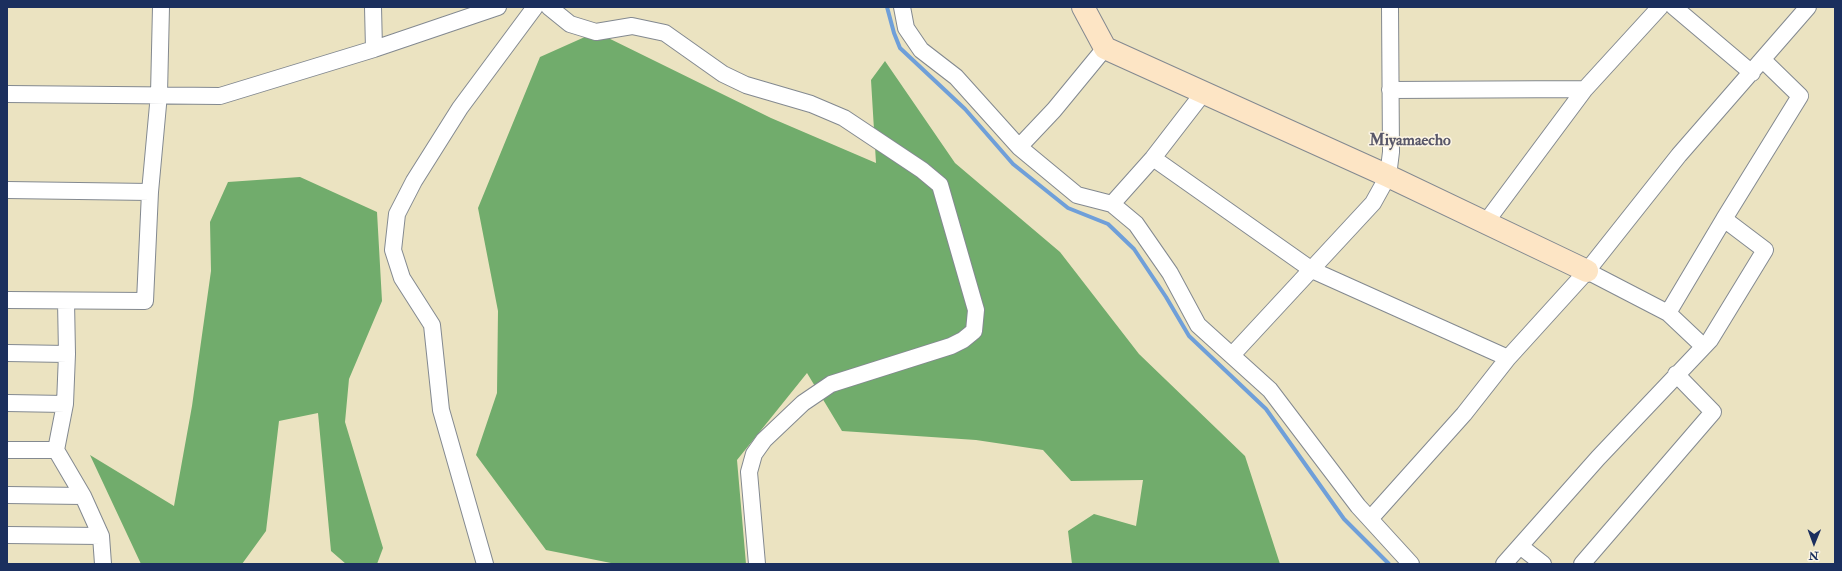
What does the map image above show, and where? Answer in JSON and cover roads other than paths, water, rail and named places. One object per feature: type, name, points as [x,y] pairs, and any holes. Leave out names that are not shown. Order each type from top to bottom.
[{"type":"street","points":[[7,300],[145,301],[150,192],[160,94],[161,7]]},
{"type":"street","points":[[373,7],[374,49]]},
{"type":"street","points":[[7,94],[160,94],[220,96],[374,49],[498,7]]},
{"type":"street","points":[[485,564],[441,410],[432,325],[402,278],[393,250],[397,214],[414,181],[460,108],[535,7]]},
{"type":"street","points":[[550,7],[570,24],[596,32],[632,26],[665,34],[723,74],[746,85],[811,104],[844,118],[922,170],[940,185],[976,310],[974,330],[963,340],[951,346],[831,384],[803,403],[764,440],[754,454],[749,472],[757,564]]},
{"type":"street","points":[[902,7],[906,28],[921,50],[956,76],[1019,147],[1076,195],[1112,204],[1136,224],[1170,273],[1198,325],[1233,354],[1270,390],[1310,444],[1370,519],[1411,564]]},
{"type":"street","points":[[1083,7],[1105,48],[1388,176],[1587,270],[1668,313],[1703,346]]},
{"type":"street","points":[[1233,354],[1373,203],[1388,176],[1391,152],[1390,7]]},
{"type":"street","points":[[1486,222],[1585,89],[1660,7]]},
{"type":"street","points":[[1674,7],[1752,73]]},
{"type":"street","points":[[1370,519],[1464,414],[1508,358],[1587,270],[1679,155],[1808,7]]},
{"type":"street","points":[[1019,147],[1054,110],[1105,48]]},
{"type":"street","points":[[1668,313],[1800,96],[1763,60]]},
{"type":"street","points":[[1390,90],[1585,89]]},
{"type":"street","points":[[1112,204],[1153,158],[1204,92]]},
{"type":"street","points":[[1153,158],[1312,270],[1508,358]]},
{"type":"street","points":[[7,190],[150,192]]},
{"type":"street","points":[[1504,564],[1676,374],[1710,340],[1765,250],[1724,219]]},
{"type":"street","points":[[66,300],[67,354],[65,404],[56,450],[83,496],[101,536],[103,564]]},
{"type":"street","points":[[7,353],[67,354]]},
{"type":"street","points":[[1582,564],[1713,412],[1676,374]]},
{"type":"street","points":[[7,402],[65,404]]},
{"type":"street","points":[[7,450],[56,450]]},
{"type":"street","points":[[7,495],[83,496]]},
{"type":"street","points":[[7,535],[101,536]]},
{"type":"street","points":[[1520,546],[1543,564]]},
{"type":"waterway","points":[[887,7],[900,48],[965,109],[1013,164],[1068,208],[1108,224],[1134,249],[1166,297],[1189,336],[1266,409],[1344,519],[1389,564]]},
{"type":"district","name":"Miyamaecho","points":[[1410,142]]}]
